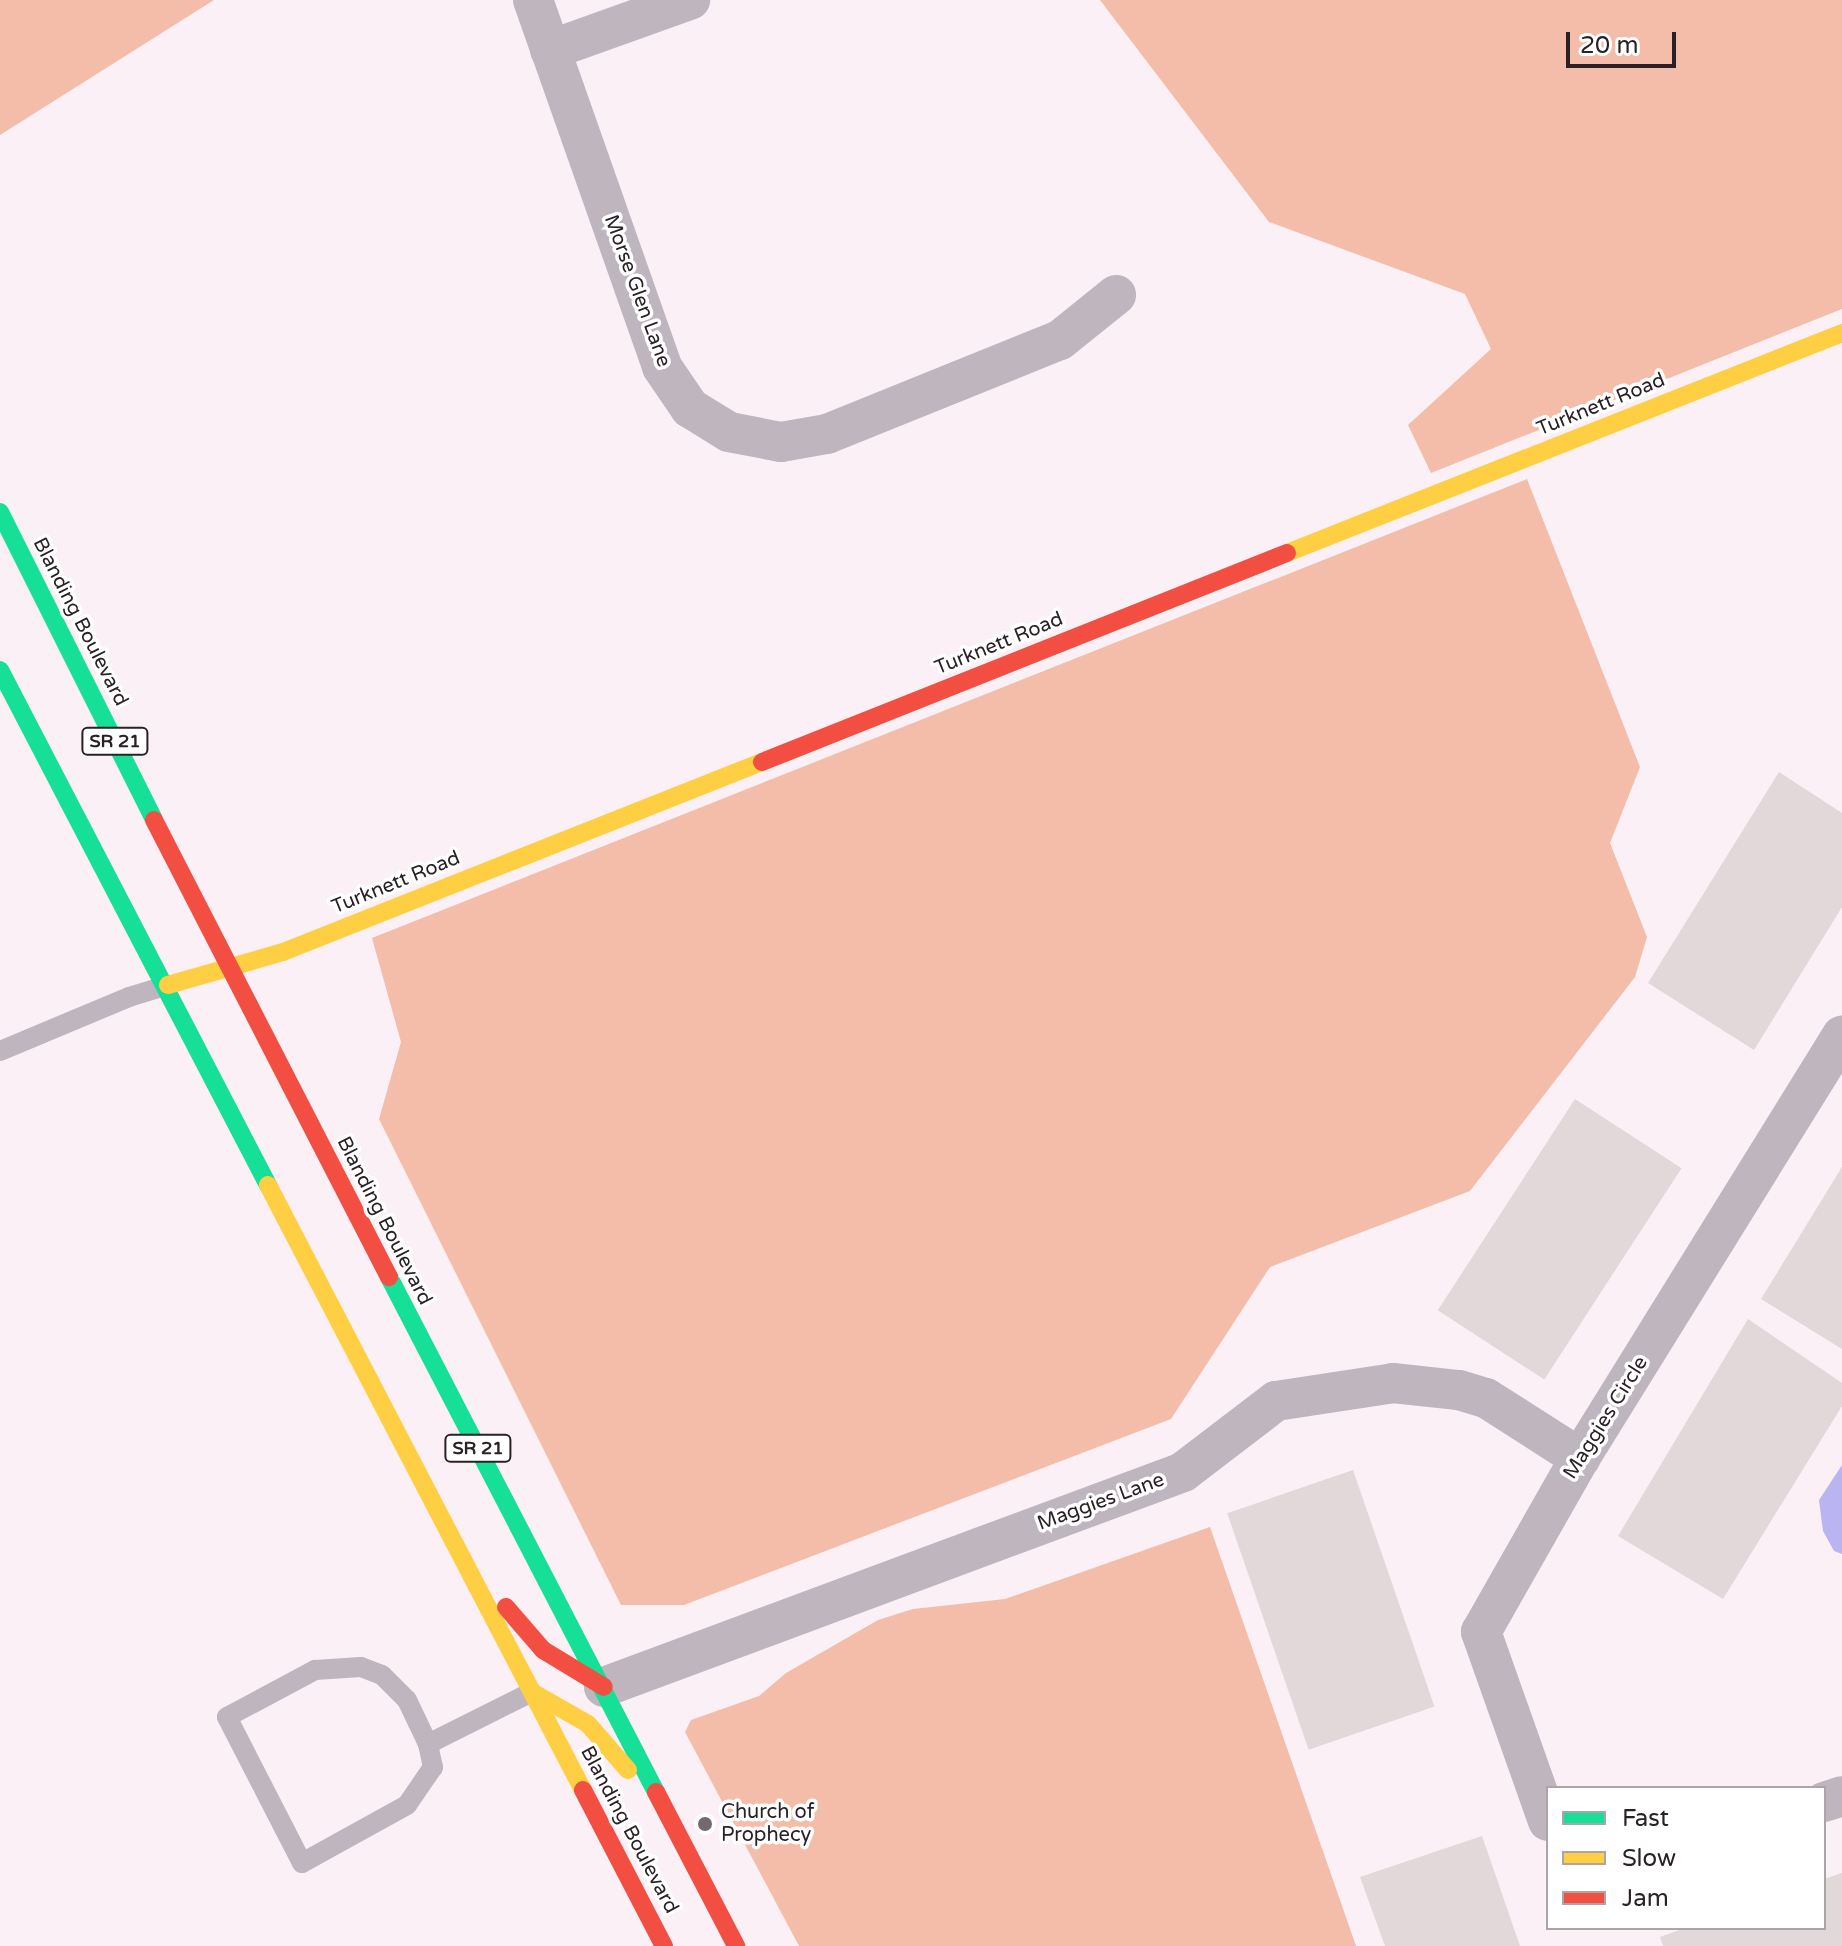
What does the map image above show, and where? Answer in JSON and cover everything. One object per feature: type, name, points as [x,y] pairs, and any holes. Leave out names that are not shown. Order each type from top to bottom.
[{"type":"main road","name":"Turknett Road","points":[[168,985],[230,970],[1842,333]]},
{"type":"main road","name":"Blanding Boulevard","points":[[0,512],[230,970],[736,1946]]},
{"type":"main road","name":"Blanding Boulevard","points":[[0,670],[168,985],[664,1946]]},
{"type":"main road","points":[[460,1553],[543,1650],[604,1687]]},
{"type":"main road","points":[[532,1692],[588,1724],[672,1822]]},
{"type":"street","name":"Morse Glen Lane","points":[[533,0],[662,367],[690,408],[729,432],[781,442],[827,434],[1060,340],[1116,295]]},
{"type":"street","points":[[550,50],[690,0]]},
{"type":"street","name":"Maggies Circle","points":[[1546,1815],[1481,1632],[1580,1458],[1842,1036]]},
{"type":"street","name":"Maggies Lane","points":[[604,1687],[1183,1472],[1276,1401],[1393,1383],[1459,1390],[1486,1398],[1580,1458]]},
{"type":"lane","points":[[0,1051],[168,985]]},
{"type":"lane","points":[[361,1667],[382,1675],[407,1700],[428,1744],[433,1767],[407,1805],[302,1863],[227,1717],[315,1670],[361,1667]]},
{"type":"lane","points":[[428,1744],[532,1692]]},
{"type":"shaded area","points":[[0,0],[214,0],[0,135]]},
{"type":"shaded area","points":[[1100,0],[1842,0],[1842,309],[1431,473],[1408,425],[1491,349],[1465,294],[1269,222]]},
{"type":"shaded area","points":[[1527,479],[1640,767],[1610,843],[1647,937],[1635,977],[1470,1191],[1270,1267],[1171,1419],[684,1605],[621,1605],[379,1119],[401,1042],[372,938]]},
{"type":"shaded area","points":[[1842,1465],[1842,1554],[1834,1551],[1823,1531],[1819,1500]]},
{"type":"shaded area","points":[[1210,1527],[1356,1946],[799,1946],[685,1732],[691,1720],[759,1696],[786,1673],[878,1620],[913,1609],[1005,1599]]},
{"type":"building","points":[[1779,772],[1842,813],[1842,907],[1754,1050],[1648,983]]},
{"type":"building","points":[[1575,1099],[1682,1168],[1544,1380],[1438,1310]]},
{"type":"building","points":[[1842,1167],[1842,1349],[1761,1299]]},
{"type":"building","points":[[1748,1319],[1842,1383],[1842,1406],[1723,1599],[1618,1536]]},
{"type":"building","points":[[1353,1470],[1434,1706],[1309,1750],[1227,1513]]},
{"type":"building","points":[[1482,1836],[1520,1946],[1385,1946],[1360,1877]]},
{"type":"building","points":[[1842,1873],[1842,1946],[1663,1946],[1660,1937],[1679,1930],[1826,1930],[1826,1878]]},
{"type":"traffic: fast","points":[[0,512],[154,820]]},
{"type":"traffic: fast","points":[[0,670],[268,1185]]},
{"type":"traffic: fast","points":[[389,1277],[656,1792]]},
{"type":"traffic: slow","points":[[1287,553],[1842,333]]},
{"type":"traffic: slow","points":[[168,985],[283,952],[762,762]]},
{"type":"traffic: slow","points":[[268,1185],[583,1790]]},
{"type":"traffic: slow","points":[[532,1692],[588,1724],[628,1770]]},
{"type":"traffic: jam","points":[[762,762],[1287,553]]},
{"type":"traffic: jam","points":[[154,820],[389,1277]]},
{"type":"traffic: jam","points":[[506,1607],[543,1650],[604,1687]]},
{"type":"traffic: jam","points":[[583,1790],[664,1946]]},
{"type":"traffic: jam","points":[[656,1792],[736,1946]]},
{"type":"place","name":"Church of Prophecy","points":[[705,1824]]}]
